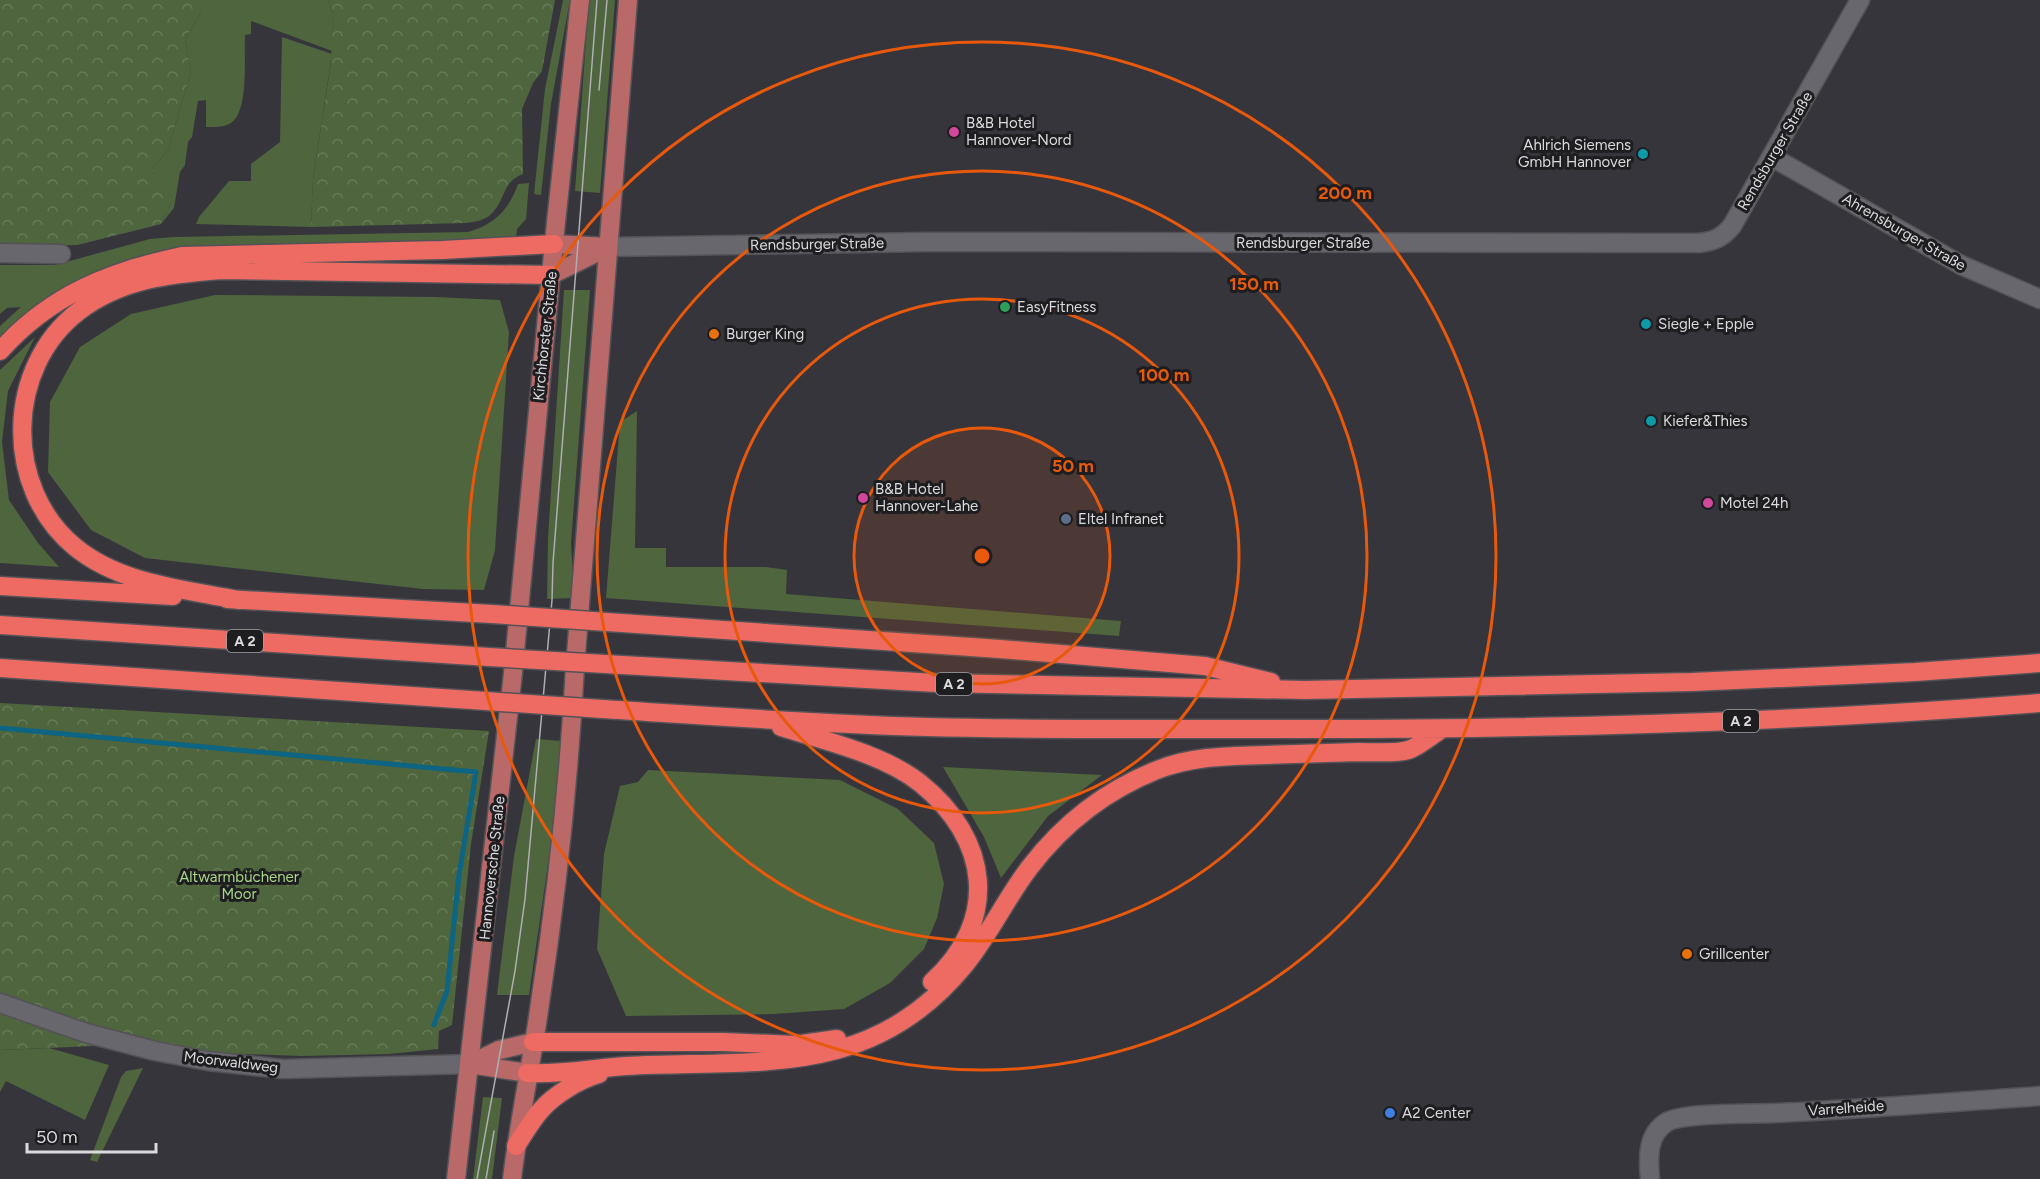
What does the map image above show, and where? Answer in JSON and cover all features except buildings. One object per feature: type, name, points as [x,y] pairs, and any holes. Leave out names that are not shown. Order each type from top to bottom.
[{"type":"highway","points":[[0,351],[15,334],[58,300],[104,277],[140,265],[182,256],[442,250],[554,244]]},
{"type":"highway","points":[[238,600],[171,587],[120,573],[100,564],[74,547],[38,501],[23,452],[21,426],[25,399],[33,371],[58,330],[79,311],[110,292],[140,280],[181,273],[221,270],[551,275]]},
{"type":"highway","points":[[0,586],[492,614],[1000,649],[1205,666],[1305,690]]},
{"type":"highway","name":"A 2","points":[[0,625],[936,683],[1305,690],[1692,682],[1915,672],[2040,663]]},
{"type":"highway","name":"A 2","points":[[0,668],[756,720],[927,726],[1442,729],[1654,725],[1915,713],[2040,703]]},
{"type":"highway","points":[[533,1042],[723,1042],[795,1045],[828,1041],[858,1032],[887,1018],[915,998],[954,958],[970,929],[978,900],[978,870],[966,835],[945,807],[919,782],[883,761],[827,741],[756,720]]},
{"type":"highway","points":[[528,1073],[547,1074],[626,1066],[722,1064],[797,1058],[831,1053],[863,1042],[893,1027],[923,1006],[964,965],[1030,867],[1066,826],[1111,792],[1158,769],[1204,757],[1409,750],[1442,729]]},
{"type":"highway","points":[[516,1146],[540,1111],[549,1102],[587,1078],[626,1066]]},
{"type":"main road","name":"Kirchhorster Straße","points":[[513,673],[580,0]]},
{"type":"main road","points":[[512,1179],[549,938],[571,740],[628,0]]},
{"type":"main road","points":[[554,244],[608,247]]},
{"type":"main road","points":[[551,275],[608,247]]},
{"type":"main road","name":"Hannoversche Straße","points":[[456,1179],[513,673]]},
{"type":"main road","points":[[470,1064],[499,1050],[533,1042]]},
{"type":"main road","points":[[470,1064],[528,1073]]},
{"type":"street","name":"Rendsburger Straße","points":[[608,247],[928,242],[1711,242],[1723,237],[1732,226],[1860,0]]},
{"type":"street","name":"Ahrensburger Straße","points":[[1772,157],[1961,265],[2040,299]]},
{"type":"street","points":[[0,253],[61,254]]},
{"type":"street","name":"Moorwaldweg","points":[[0,1003],[86,1033],[155,1051],[208,1061],[283,1069],[470,1064]]},
{"type":"street","name":"Varrelheide","points":[[1650,1179],[1650,1143],[1657,1131],[1668,1121],[1686,1116],[1779,1113],[2040,1096]]},
{"type":"green space","points":[[0,0],[202,0],[202,11],[185,39],[191,72],[168,150],[152,169],[166,187],[171,203],[161,224],[77,245],[0,247]]},
{"type":"green space","points":[[202,0],[328,0],[333,13],[332,51],[251,21],[251,34],[245,35],[244,90],[240,110],[230,124],[206,127],[206,100],[198,101],[185,165],[180,172],[174,208],[161,224],[171,203],[152,169],[168,150],[191,72],[185,39],[202,11]]},
{"type":"green space","points":[[328,0],[555,0],[542,71],[533,83],[522,109],[523,174],[511,181],[497,207],[488,217],[466,223],[311,227],[313,179],[331,62],[333,13]]},
{"type":"green space","points":[[563,0],[570,0],[551,104],[541,195],[534,194],[545,89]]},
{"type":"green space","points":[[589,0],[615,0],[600,193],[575,191]]},
{"type":"green space","points":[[282,37],[332,54],[313,179],[311,227],[196,224],[199,217],[229,181],[251,181],[251,164],[280,142]]},
{"type":"green space","points":[[529,183],[526,219],[517,229],[516,237],[505,241],[141,258],[101,271],[64,288],[31,311],[0,340],[0,326],[21,307],[7,308],[0,314],[0,265],[55,265],[150,239],[173,237],[468,232],[493,221],[505,209],[518,184]]},
{"type":"green space","points":[[564,290],[590,290],[571,543],[574,598],[547,599],[548,538]]},
{"type":"green space","points":[[215,295],[435,297],[500,300],[509,332],[495,550],[484,590],[423,589],[145,558],[91,530],[48,472],[50,402],[80,347],[131,314]]},
{"type":"green space","points":[[35,337],[8,391],[2,442],[9,500],[38,543],[59,567],[0,563],[0,370]]},
{"type":"green space","points":[[637,411],[635,548],[666,548],[666,567],[766,567],[787,570],[786,594],[1121,621],[1119,636],[606,598],[620,422]]},
{"type":"green space","name":"Altwarmbüchener Moor","points":[[0,703],[489,731],[471,844],[452,1025],[439,1031],[438,1049],[389,1054],[302,1056],[217,1053],[163,1043],[0,1050]]},
{"type":"green space","points":[[536,739],[563,741],[529,995],[497,995],[514,856]]},
{"type":"green space","points":[[943,767],[1102,775],[1048,816],[1001,878],[984,837]]},
{"type":"green space","points":[[648,770],[840,780],[898,809],[934,843],[944,884],[937,918],[924,949],[890,983],[844,1009],[774,1014],[626,1016],[597,949],[604,854],[620,786],[638,782]]},
{"type":"green space","points":[[49,1048],[109,1065],[85,1120],[6,1081],[0,1092],[0,1050]]},
{"type":"green space","points":[[143,1068],[97,1162],[90,1160],[121,1077],[126,1071]]},
{"type":"green space","points":[[483,1097],[502,1098],[492,1179],[473,1179]]},
{"type":"waterway","points":[[0,728],[476,772],[459,875],[447,991],[434,1025]]},
{"type":"tram line","points":[[477,1179],[515,971],[525,899],[552,600],[597,0]]},
{"type":"tram line","points":[[599,90],[607,0]]},
{"type":"tram line","points":[[486,1179],[494,1131]]},
{"type":"place","name":"B&B Hotel Hannover-Nord","points":[[954,132]]},
{"type":"place","name":"Ahlrich Siemens GmbH Hannover","points":[[1643,154]]},
{"type":"place","name":"EasyFitness","points":[[1005,307]]},
{"type":"place","name":"Siegle + Epple","points":[[1646,324]]},
{"type":"place","name":"Burger King","points":[[714,334]]},
{"type":"place","name":"Kiefer&Thies","points":[[1651,421]]},
{"type":"place","name":"B&B Hotel Hannover-Lahe","points":[[863,498]]},
{"type":"place","name":"Motel 24h","points":[[1708,503]]},
{"type":"place","name":"Eltel Infranet","points":[[1066,519]]},
{"type":"place","name":"Grillcenter","points":[[1687,954]]},
{"type":"place","name":"A2 Center","points":[[1390,1113]]}]
